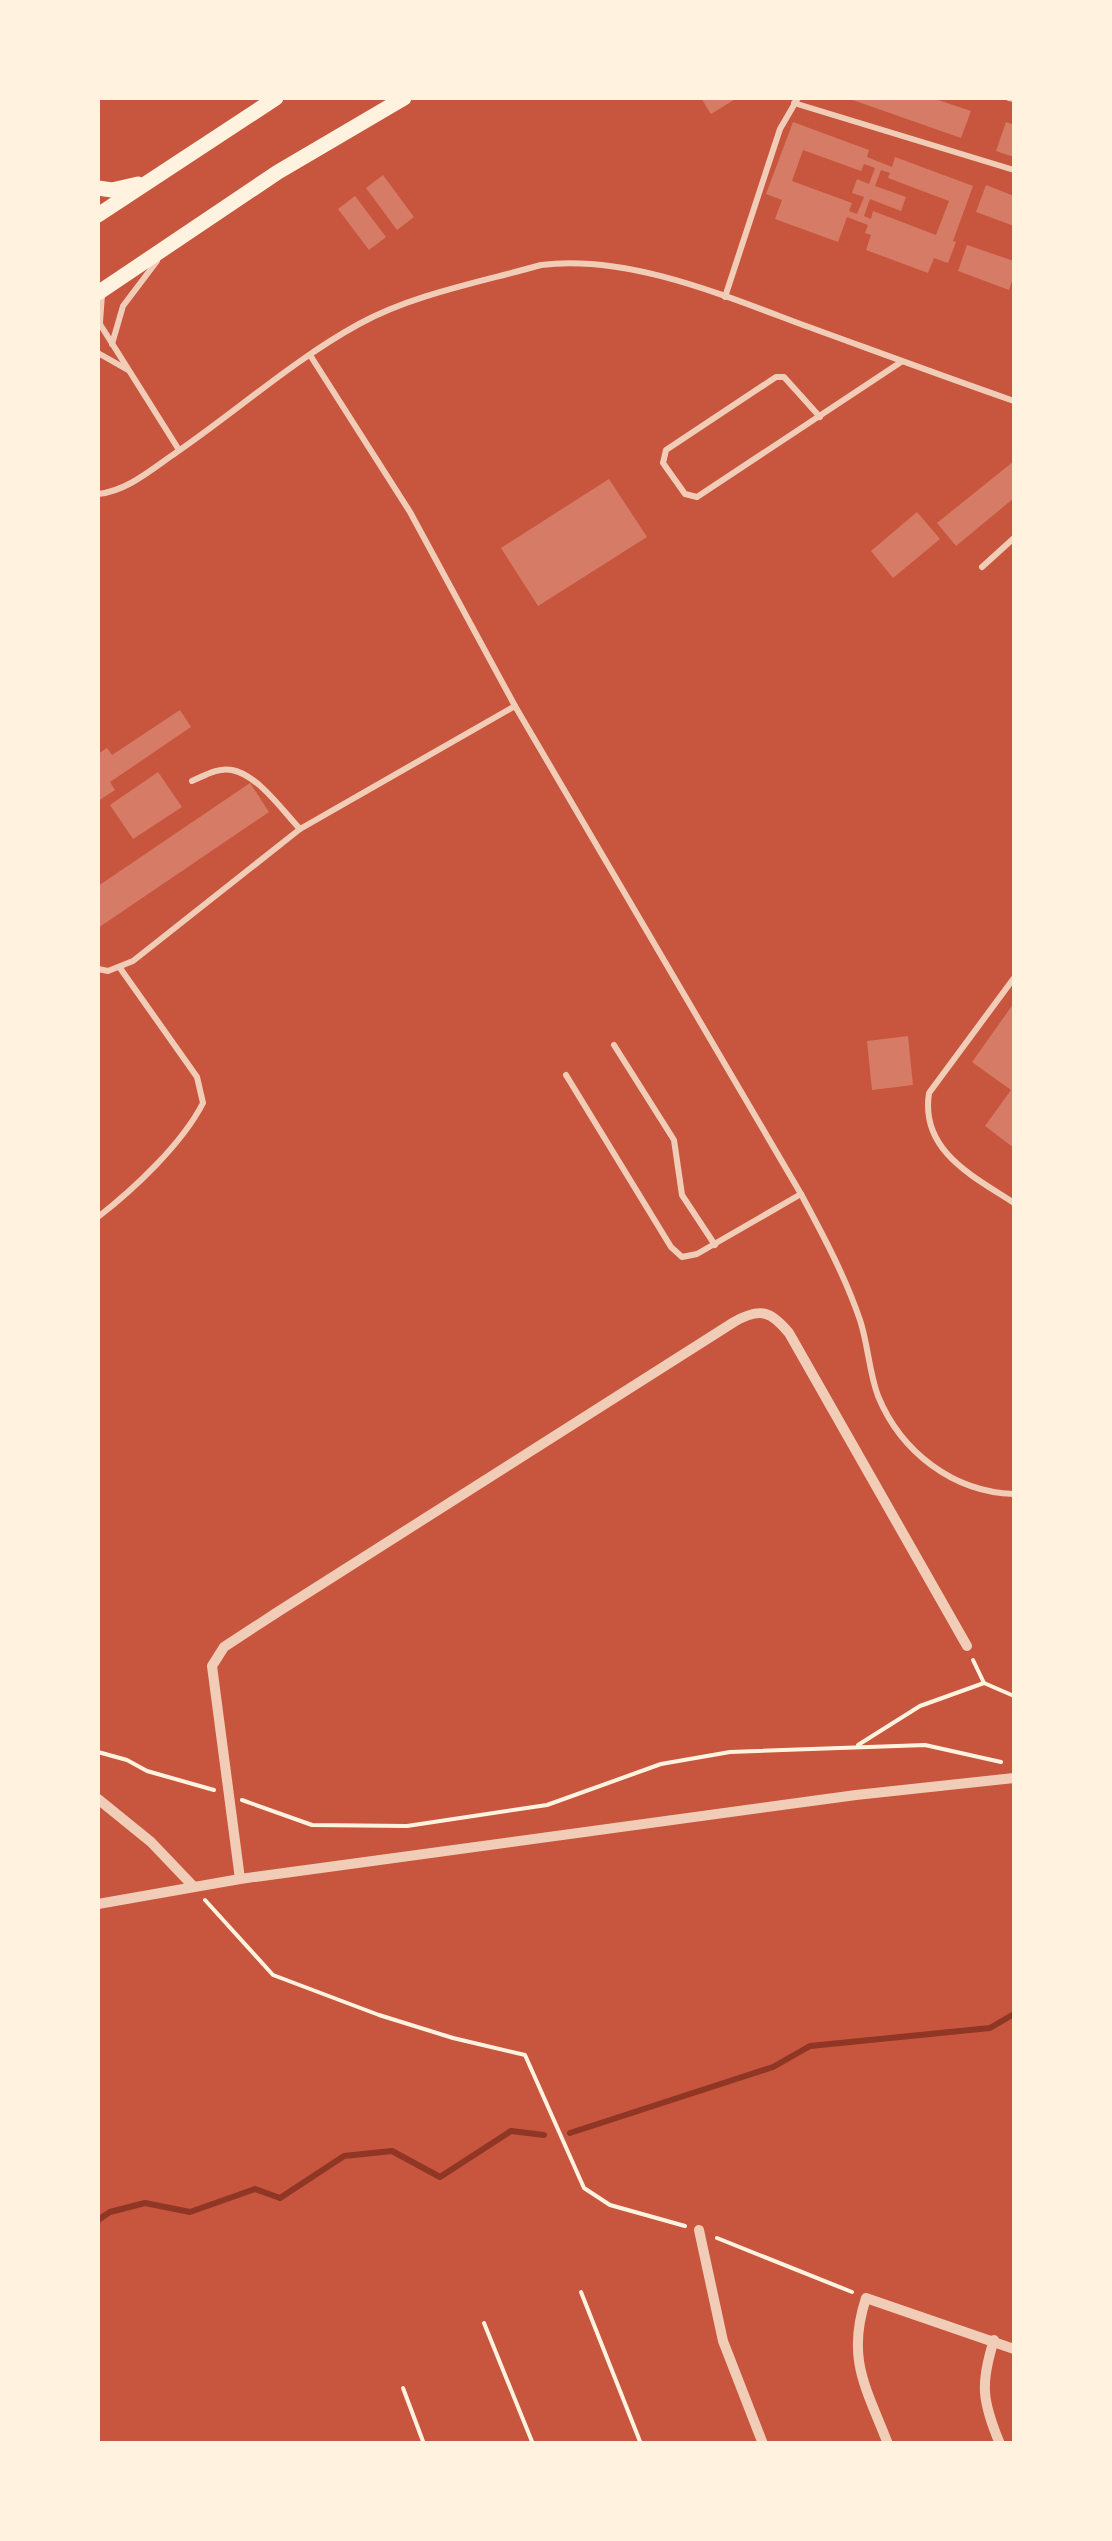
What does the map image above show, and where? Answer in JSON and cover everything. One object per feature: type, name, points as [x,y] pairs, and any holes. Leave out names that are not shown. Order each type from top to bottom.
[{"type":"main road","points":[[98,216],[276,98]]},
{"type":"main road","points":[[99,288],[278,172],[404,98]]},
{"type":"main road","points":[[98,188],[112,190],[152,181]]},
{"type":"street","points":[[240,1879],[212,1666],[224,1647],[755,1311],[775,1316],[789,1333],[966,1646]]},
{"type":"street","points":[[98,1904],[240,1879],[856,1795],[1014,1778]]},
{"type":"street","points":[[98,1799],[151,1842],[193,1886]]},
{"type":"street","points":[[699,2230],[722,2341],[762,2444]]},
{"type":"street","points":[[888,2444],[860,2376],[856,2354],[857,2326],[866,2298],[1014,2348]]},
{"type":"street","points":[[994,2340],[983,2375],[984,2407],[1000,2444]]},
{"type":"lane","points":[[726,297],[780,128],[796,100],[1014,170]]},
{"type":"lane","points":[[112,344],[130,294],[171,244]]},
{"type":"lane","points":[[98,494],[130,484],[355,326],[386,311],[541,265],[602,264],[726,297],[1014,401]]},
{"type":"lane","points":[[99,288],[99,322],[180,450]]},
{"type":"lane","points":[[98,353],[128,371]]},
{"type":"lane","points":[[310,355],[410,512],[515,706],[801,1194],[832,1252],[860,1322],[878,1396],[908,1444],[930,1467],[983,1489],[1014,1494]]},
{"type":"lane","points":[[820,417],[784,376],[776,377],[666,450],[663,463],[685,494],[697,496],[820,417],[902,361]]},
{"type":"lane","points":[[982,567],[1014,538]]},
{"type":"lane","points":[[98,978],[133,961],[300,829],[515,706]]},
{"type":"lane","points":[[192,781],[233,770],[252,780],[300,829]]},
{"type":"lane","points":[[98,968],[108,971]]},
{"type":"lane","points":[[98,1217],[134,1186],[195,1119],[203,1103],[197,1077],[120,968]]},
{"type":"lane","points":[[1014,978],[929,1094],[927,1109],[935,1138],[948,1156],[1014,1202]]},
{"type":"lane","points":[[614,1045],[674,1140],[682,1196],[715,1244]]},
{"type":"lane","points":[[566,1076],[671,1247],[682,1256],[697,1254],[801,1194]]},
{"type":"path","points":[[966,1646],[984,1682],[1014,1696]]},
{"type":"path","points":[[858,1745],[920,1706],[984,1682]]},
{"type":"path","points":[[98,1752],[312,1825],[407,1826],[547,1805],[661,1764],[730,1752],[924,1744],[1003,1763]]},
{"type":"path","points":[[193,1886],[274,1975],[378,2015],[525,2055],[584,2188],[610,2204],[699,2230],[866,2298]]},
{"type":"path","points":[[581,2292],[641,2444]]},
{"type":"path","points":[[484,2323],[533,2444]]},
{"type":"path","points":[[403,2388],[424,2444]]},
{"type":"building","points":[[701,98],[737,98],[711,114]]},
{"type":"building","points":[[847,98],[932,98],[971,111],[961,138]]},
{"type":"building","points":[[793,122],[869,150],[867,157],[892,167],[895,157],[973,186],[948,263],[934,258],[928,273],[866,250],[871,235],[865,233],[868,225],[847,217],[838,242],[775,219],[782,200],[766,194]],"holes":[[[803,150],[861,171],[864,164],[875,168],[869,184],[857,179],[852,193],[864,197],[857,214],[849,211],[852,203],[792,181]],[[881,170],[890,173],[888,178],[949,201],[936,235],[873,211],[871,219],[864,216],[870,199],[901,211],[906,197],[875,186]]]},
{"type":"building","points":[[1006,122],[1014,125],[1014,157],[996,151]]},
{"type":"building","points":[[383,175],[414,217],[397,230],[366,188]]},
{"type":"building","points":[[986,185],[1014,196],[1014,226],[976,212]]},
{"type":"building","points":[[355,196],[386,237],[369,250],[338,209]]},
{"type":"building","points":[[967,245],[1014,261],[1009,290],[958,271]]},
{"type":"building","points":[[1014,461],[1014,498],[956,546],[937,523]]},
{"type":"building","points":[[609,479],[647,537],[538,606],[501,548]]},
{"type":"building","points":[[917,512],[940,539],[893,578],[871,551]]},
{"type":"building","points":[[180,710],[191,727],[110,782],[115,790],[98,801],[98,754],[107,748],[112,755]]},
{"type":"building","points":[[158,772],[182,807],[133,839],[110,805]]},
{"type":"building","points":[[250,783],[269,812],[98,928],[98,886]]},
{"type":"building","points":[[1014,1003],[1014,1148],[985,1126],[1011,1090],[972,1062]]},
{"type":"building","points":[[908,1036],[913,1085],[872,1090],[867,1041]]},
{"type":"waterway","points":[[570,2133],[773,2067],[810,2046],[990,2028],[1014,2014]]},
{"type":"waterway","points":[[98,2220],[110,2212],[145,2203],[190,2212],[255,2189],[280,2198],[344,2156],[392,2151],[440,2177],[511,2131],[544,2135]]}]
